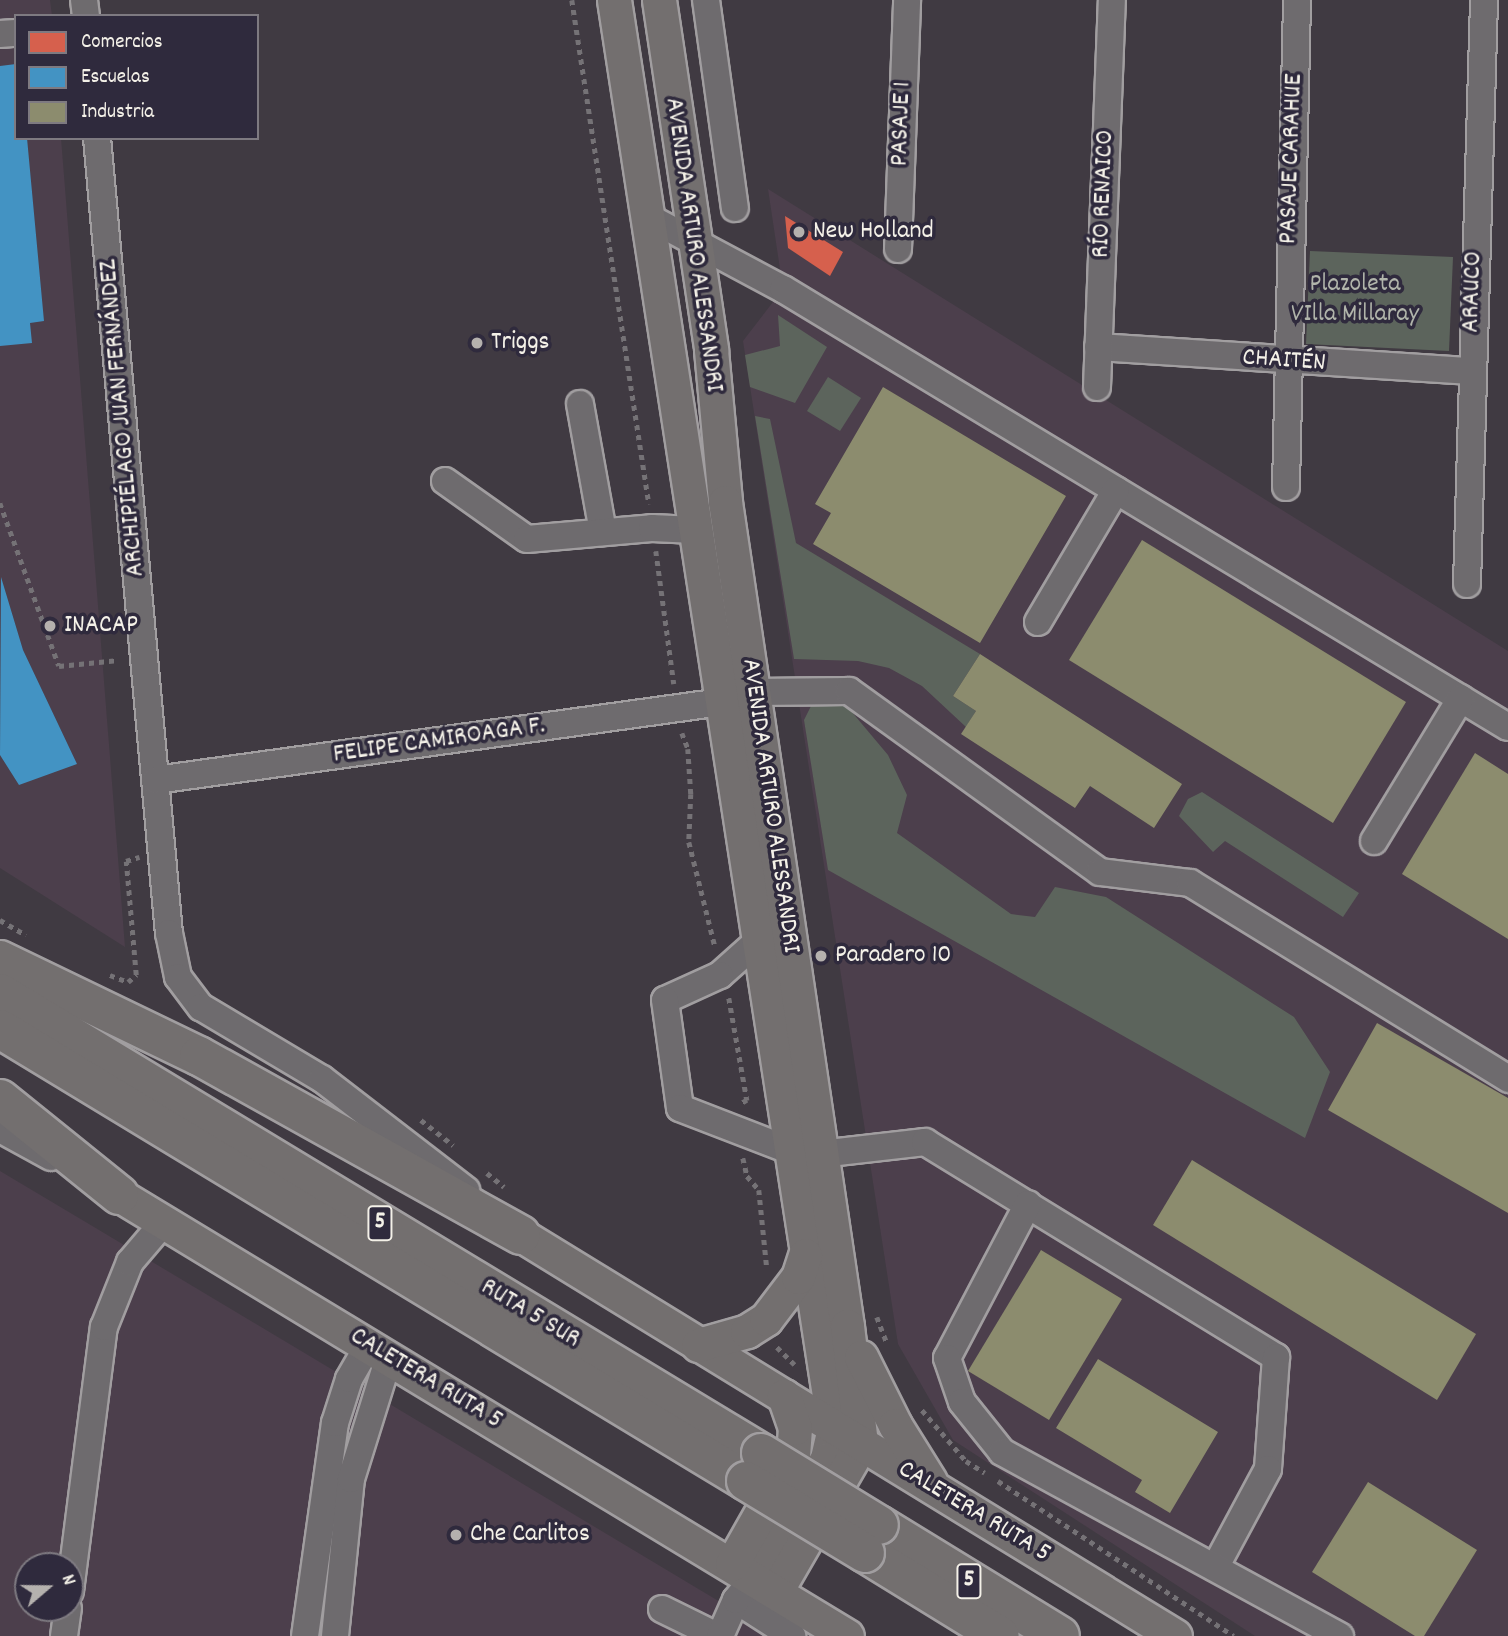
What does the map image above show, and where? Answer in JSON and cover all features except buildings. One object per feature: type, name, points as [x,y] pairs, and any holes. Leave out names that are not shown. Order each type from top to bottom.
[{"type":"highway","points":[[0,960],[200,1056],[521,1235]]},
{"type":"highway","name":"RUTA 5 SUR","points":[[0,993],[872,1539],[1060,1636]]},
{"type":"highway","name":"RUTA 5 SUR","points":[[0,1029],[754,1467]]},
{"type":"highway","points":[[0,1099],[119,1195]]},
{"type":"highway","name":"RUTA 5 SUR","points":[[872,1539],[1000,1636]]},
{"type":"main road","name":"AVENIDA ARTURO ALESSANDRI","points":[[614,0],[758,941],[847,1326],[848,1436]]},
{"type":"main road","name":"AVENIDA ARTURO ALESSANDRI","points":[[659,0],[695,241],[725,502],[754,692],[805,1152],[805,1255],[848,1436]]},
{"type":"main road","name":"CALETERA RUTA 5","points":[[119,1195],[379,1351],[749,1583],[847,1636]]},
{"type":"main road","name":"CALETERA RUTA 5","points":[[521,1235],[698,1345],[933,1485],[1175,1636]]},
{"type":"main road","points":[[698,1345],[747,1331],[765,1320],[798,1277],[805,1255]]},
{"type":"main road","points":[[847,1326],[882,1402],[933,1485]]},
{"type":"main road","points":[[749,1583],[793,1456],[795,1428],[784,1396]]},
{"type":"main road","points":[[749,1583],[848,1436]]},
{"type":"street","name":"AVENIDA ARTURO ALESSANDRI","points":[[706,0],[735,208]]},
{"type":"street","name":"RÍO RENAICO","points":[[1097,387],[1112,0]]},
{"type":"street","name":"PASAJE CARAHUE","points":[[1286,487],[1286,362],[1297,0]]},
{"type":"street","name":"ARAUCO","points":[[1467,584],[1471,371],[1484,0]]},
{"type":"street","name":"PASAJE 1","points":[[898,249],[902,2]]},
{"type":"street","name":"ARCHIPIÉLAGO JUAN FERNÁNDEZ","points":[[97,140],[172,959],[184,989],[201,1007],[323,1079],[386,1124],[521,1235]]},
{"type":"street","points":[[648,217],[695,241],[1116,490],[1508,727]]},
{"type":"street","name":"CHAITÉN","points":[[1098,347],[1286,362],[1471,371]]},
{"type":"street","points":[[580,404],[603,532]]},
{"type":"street","points":[[445,481],[527,538],[652,528],[695,530]]},
{"type":"street","points":[[1038,622],[1116,490]]},
{"type":"street","points":[[754,692],[849,691],[1100,872],[1190,883],[1508,1079]]},
{"type":"street","points":[[1374,841],[1461,698]]},
{"type":"street","name":"FELIPE CAMIROAGA F.","points":[[156,780],[722,702]]},
{"type":"street","points":[[758,941],[720,975],[665,1000],[680,1108],[805,1152],[925,1142],[1276,1357],[1268,1469],[1215,1567]]},
{"type":"street","name":"CALETERA RUTA 5","points":[[0,1129],[119,1195]]},
{"type":"street","points":[[1028,1204],[947,1358],[962,1402],[1002,1452],[1340,1636]]},
{"type":"street","points":[[75,1552],[107,1316],[130,1262],[164,1222]]},
{"type":"street","points":[[305,1636],[335,1423],[349,1380],[379,1351]]},
{"type":"street","points":[[335,1636],[351,1479],[379,1351]]},
{"type":"street","points":[[749,1583],[786,1632]]},
{"type":"street","points":[[749,1583],[786,1632]]},
{"type":"street","points":[[662,1609],[719,1636],[749,1583]]},
{"type":"path","points":[[572,0],[675,676],[672,709],[688,749],[689,842],[697,886],[707,902],[720,975],[735,1014],[747,1100],[736,1107],[736,1128],[747,1176],[759,1190],[768,1265],[764,1278]]},
{"type":"path","points":[[0,503],[59,666],[145,657]]},
{"type":"path","points":[[103,972],[125,981],[134,978],[126,861],[162,850]]},
{"type":"path","points":[[0,920],[29,936]]},
{"type":"path","points":[[412,1114],[456,1147]]},
{"type":"path","points":[[478,1165],[510,1192]]},
{"type":"path","points":[[913,1399],[966,1461],[1234,1636]]},
{"type":"shaded area","name":"INACAP","points":[[0,0],[50,0],[52,14],[14,14],[14,140],[61,140],[125,947],[0,868]]},
{"type":"shaded area","points":[[768,189],[1508,651],[1508,1636],[1255,1636],[953,1440],[898,1344],[743,341],[783,289]]},
{"type":"shaded area","points":[[0,1171],[777,1636],[0,1636]]},
{"type":"green space","name":"Plazoleta VIlla Millaray","points":[[1310,251],[1453,257],[1449,351],[1306,344]]},
{"type":"green space","points":[[778,315],[827,347],[795,403],[750,387],[745,355],[780,346]]},
{"type":"green space","points":[[828,377],[861,398],[840,431],[807,411]]},
{"type":"green space","points":[[755,416],[770,419],[796,543],[980,654],[953,696],[976,711],[966,727],[922,686],[889,668],[858,661],[794,659]]},
{"type":"green space","points":[[846,705],[888,755],[907,795],[897,833],[1011,914],[1035,917],[1055,887],[1106,897],[1294,1017],[1330,1072],[1305,1138],[828,870],[804,720],[811,706]]},
{"type":"green space","points":[[1202,792],[1359,893],[1343,917],[1225,841],[1213,852],[1179,816],[1188,799]]},
{"type":"place","name":"New Holland","points":[[799,232]]},
{"type":"place","name":"Triggs","points":[[477,343]]},
{"type":"place","name":"INACAP","points":[[50,626]]},
{"type":"place","name":"Paradero 10","points":[[821,956]]},
{"type":"place","name":"Che Carlitos","points":[[456,1535]]}]
